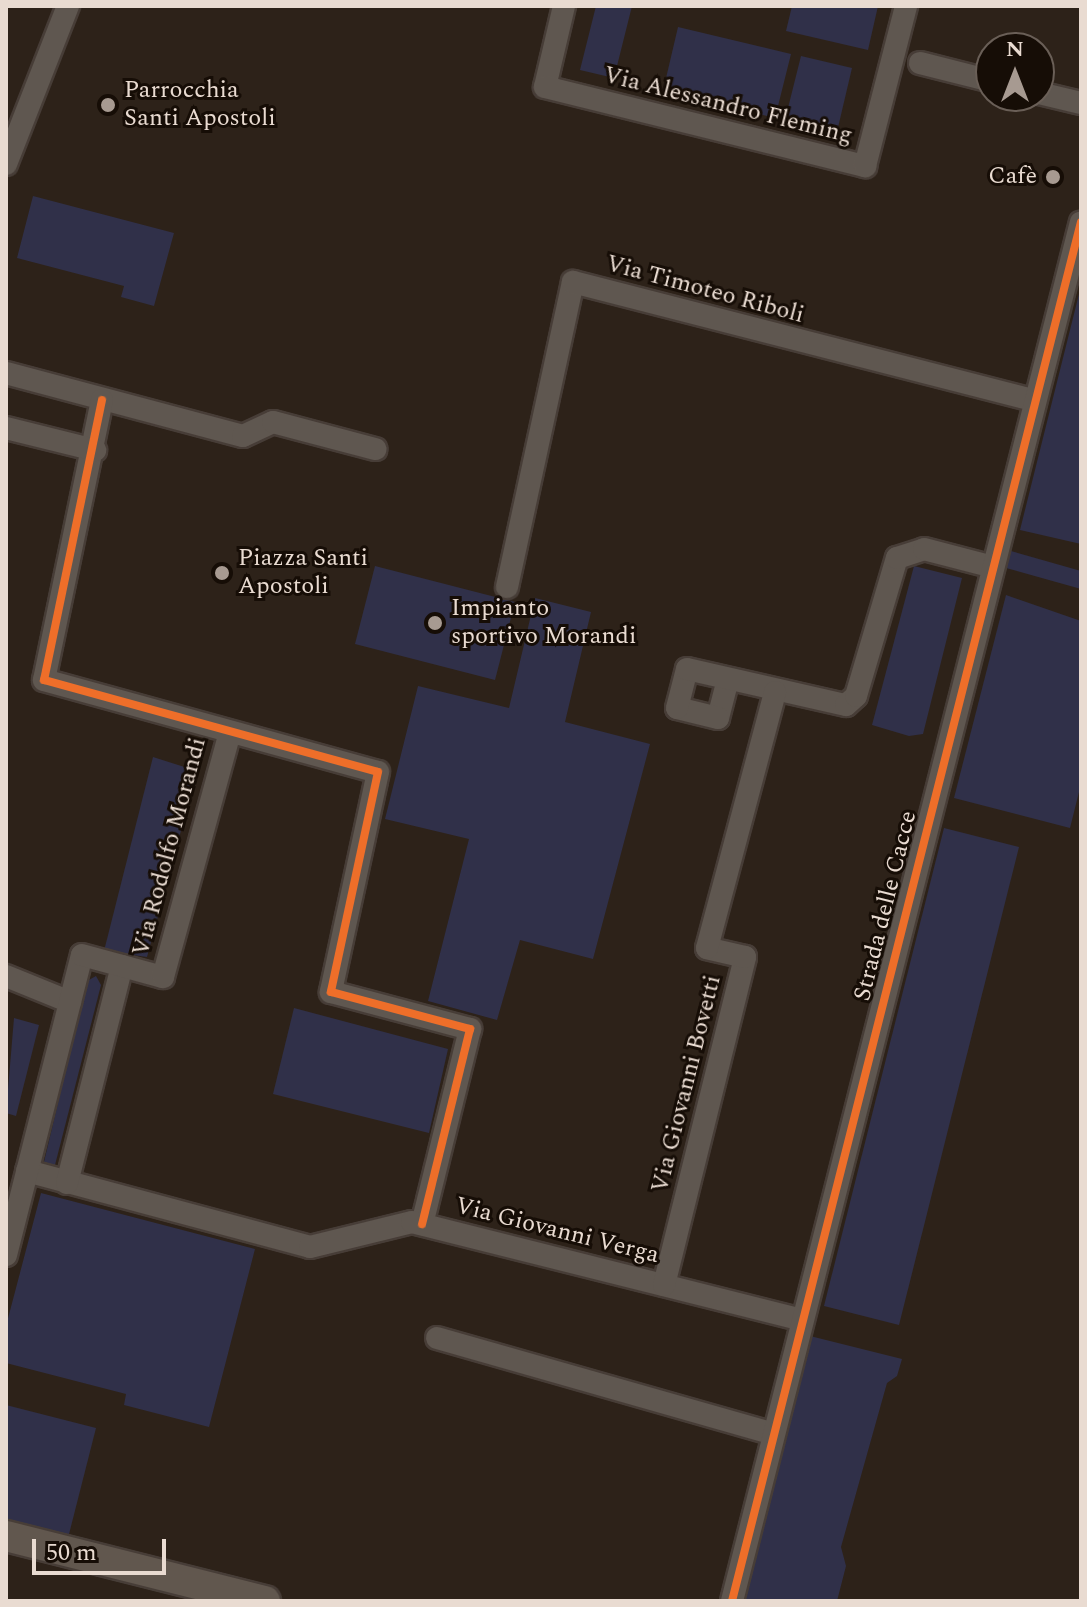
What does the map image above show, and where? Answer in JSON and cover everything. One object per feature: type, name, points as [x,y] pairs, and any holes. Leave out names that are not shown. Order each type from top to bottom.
[{"type":"street","points":[[6,164],[68,6]]},
{"type":"street","name":"Via Alessandro Fleming","points":[[564,6],[545,87],[865,166],[906,6]]},
{"type":"street","points":[[920,63],[975,77]]},
{"type":"street","points":[[1055,97],[1081,103]]},
{"type":"street","name":"Strada delle Cacce","points":[[732,1601],[1081,222]]},
{"type":"street","name":"Via Timoteo Riboli","points":[[507,587],[573,282],[1035,401]]},
{"type":"street","points":[[6,373],[243,436],[273,422],[375,449]]},
{"type":"street","name":"Via Rodolfo Morandi","points":[[6,1255],[82,955],[163,977],[229,735],[44,680],[95,450],[102,400]]},
{"type":"street","points":[[6,428],[95,450]]},
{"type":"street","points":[[728,679],[838,706],[851,701],[885,579],[903,552],[924,549],[993,567]]},
{"type":"street","name":"Via Giovanni Bovetti","points":[[664,1285],[745,957],[707,948],[775,692]]},
{"type":"street","points":[[229,735],[378,772],[331,992],[470,1029],[422,1224]]},
{"type":"street","name":"Via Rodolfo Morandi","points":[[67,1183],[122,966]]},
{"type":"street","points":[[6,976],[70,1002]]},
{"type":"street","points":[[27,1171],[67,1183]]},
{"type":"street","name":"Via Giovanni Verga","points":[[67,1183],[310,1247],[422,1224],[802,1320]]},
{"type":"street","points":[[437,1338],[774,1434]]},
{"type":"street","points":[[6,1536],[265,1601]]},
{"type":"shaded area","points":[[596,6],[632,6],[614,78],[580,70]]},
{"type":"shaded area","points":[[792,6],[878,6],[868,50],[786,31]]},
{"type":"shaded area","points":[[678,27],[791,54],[775,118],[663,91]]},
{"type":"shaded area","points":[[801,56],[852,68],[836,136],[784,124]]},
{"type":"shaded area","points":[[33,196],[174,233],[154,306],[121,297],[124,286],[17,258]]},
{"type":"shaded area","points":[[1081,286],[1081,544],[1020,530]]},
{"type":"shaded area","points":[[1011,551],[1081,571],[1081,589],[1006,568]]},
{"type":"shaded area","name":"Impianto sportivo Morandi","points":[[375,566],[515,602],[495,680],[355,644]]},
{"type":"shaded area","points":[[914,566],[962,578],[923,734],[909,736],[872,725]]},
{"type":"shaded area","points":[[1006,595],[1081,621],[1081,784],[1070,828],[954,798]]},
{"type":"shaded area","points":[[535,598],[591,612],[565,722],[650,744],[593,959],[520,940],[497,1020],[428,1001],[469,839],[385,819],[418,686],[509,708]]},
{"type":"shaded area","points":[[153,757],[197,771],[147,957],[104,951]]},
{"type":"shaded area","points":[[944,828],[1019,847],[899,1325],[824,1306]]},
{"type":"shaded area","points":[[96,976],[101,985],[55,1165],[43,1166],[87,981]]},
{"type":"shaded area","points":[[294,1008],[448,1049],[429,1133],[273,1094]]},
{"type":"shaded area","points":[[14,1018],[39,1025],[16,1116],[6,1113]]},
{"type":"shaded area","points":[[41,1193],[255,1249],[209,1427],[124,1405],[126,1394],[6,1363],[6,1326]]},
{"type":"shaded area","points":[[810,1336],[902,1359],[897,1376],[887,1383],[841,1547],[846,1566],[837,1601],[742,1601]]},
{"type":"shaded area","points":[[6,1405],[96,1428],[67,1542],[6,1526]]},
{"type":"cycle path","points":[[732,1601],[1081,222]]},
{"type":"cycle path","points":[[102,400],[44,680],[378,772],[331,992],[470,1029],[422,1224]]},
{"type":"place","name":"Parrocchia Santi Apostoli","points":[[108,105]]},
{"type":"place","name":"Cafè","points":[[1053,177]]},
{"type":"place","name":"Piazza Santi Apostoli","points":[[222,573]]},
{"type":"place","name":"Impianto sportivo Morandi","points":[[435,623]]}]
